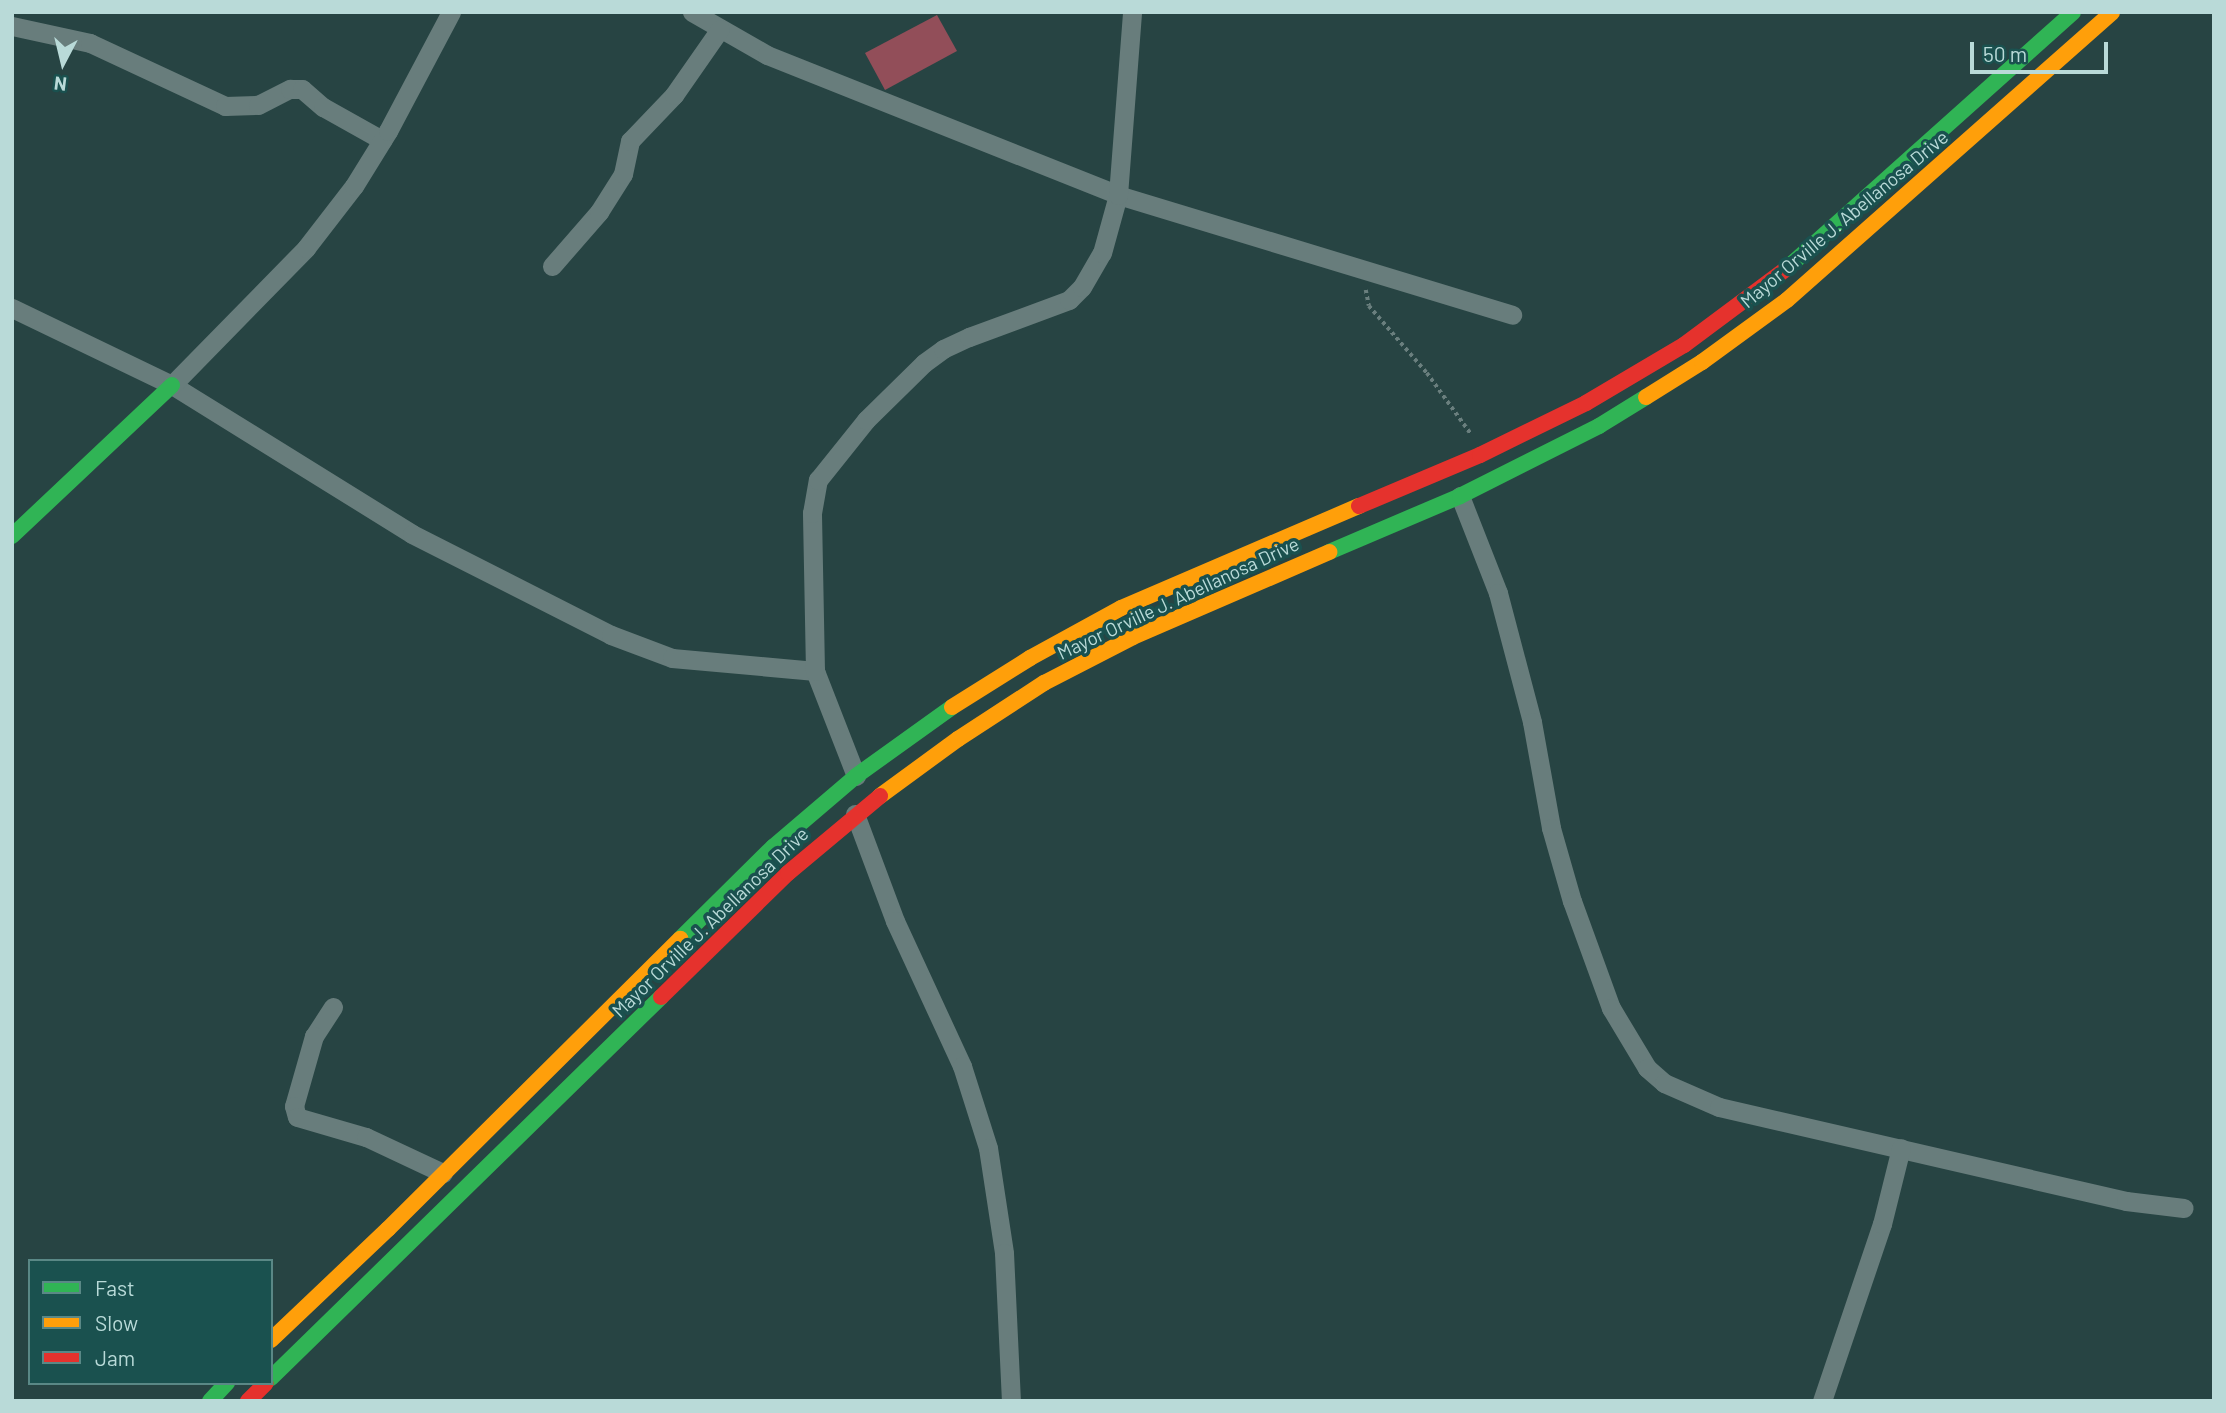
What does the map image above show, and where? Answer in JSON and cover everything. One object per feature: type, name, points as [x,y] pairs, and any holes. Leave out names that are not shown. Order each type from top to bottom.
[{"type":"main road","name":"Mayor Orville J. Abellanosa Drive","points":[[273,1338],[773,847],[856,776],[968,697],[1030,658],[1121,608],[1480,456],[1586,402],[1673,352],[1772,282],[2073,12]]},
{"type":"main road","name":"Mayor Orville J. Abellanosa Drive","points":[[273,1376],[788,873],[855,814],[958,739],[1044,683],[1133,638],[1460,495],[1599,426],[1702,362],[1787,300],[2112,12]]},
{"type":"main road","points":[[12,536],[172,385]]},
{"type":"main road","points":[[1121,608],[1133,638]]},
{"type":"main road","points":[[661,959],[681,979]]},
{"type":"main road","points":[[210,1401],[225,1385]]},
{"type":"main road","points":[[248,1401],[263,1385]]},
{"type":"street","points":[[172,385],[306,248],[354,186],[451,12]]},
{"type":"street","points":[[692,12],[767,55],[1118,195],[1512,315]]},
{"type":"street","points":[[856,776],[815,671],[812,513],[818,480],[874,411],[909,375],[943,349],[1069,300],[1082,287],[1102,253],[1118,195],[1132,12]]},
{"type":"street","points":[[12,26],[90,43],[225,106],[258,105],[290,89],[302,89],[323,107],[382,140]]},
{"type":"street","points":[[552,266],[599,212],[623,174],[630,141],[674,95],[720,29]]},
{"type":"street","points":[[12,308],[172,385],[412,534],[611,635],[673,658],[815,671]]},
{"type":"street","points":[[1460,495],[1498,593],[1532,722],[1551,828],[1572,901],[1611,1008],[1647,1068],[1664,1083],[1688,1096],[1718,1107],[2126,1201],[2184,1208]]},
{"type":"street","points":[[855,814],[895,921],[962,1066],[988,1148],[1004,1254],[1012,1401]]},
{"type":"street","points":[[333,1007],[314,1036],[294,1107],[297,1117],[366,1137],[443,1173]]},
{"type":"street","points":[[1822,1401],[1882,1224],[1901,1148]]},
{"type":"path","points":[[1370,271],[1366,291],[1369,306],[1467,425],[1480,456]]},
{"type":"shaded area","points":[[937,15],[957,51],[885,90],[865,53]]},
{"type":"traffic: fast","points":[[1786,269],[2073,12]]},
{"type":"traffic: fast","points":[[12,536],[172,385]]},
{"type":"traffic: fast","points":[[1329,552],[1460,496],[1599,426],[1646,397]]},
{"type":"traffic: fast","points":[[680,939],[773,847],[856,776],[952,707]]},
{"type":"traffic: fast","points":[[273,1376],[661,997]]},
{"type":"traffic: fast","points":[[210,1401],[225,1385]]},
{"type":"traffic: slow","points":[[1646,397],[1702,362],[1787,300],[2112,12]]},
{"type":"traffic: slow","points":[[952,707],[1030,658],[1121,608],[1359,506]]},
{"type":"traffic: slow","points":[[880,796],[958,739],[1044,683],[1133,637],[1329,552]]},
{"type":"traffic: slow","points":[[273,1338],[388,1229],[680,939]]},
{"type":"traffic: jam","points":[[1359,506],[1480,455],[1586,403],[1684,345],[1786,269]]},
{"type":"traffic: jam","points":[[661,997],[788,873],[880,796]]},
{"type":"traffic: jam","points":[[248,1401],[264,1385]]}]
